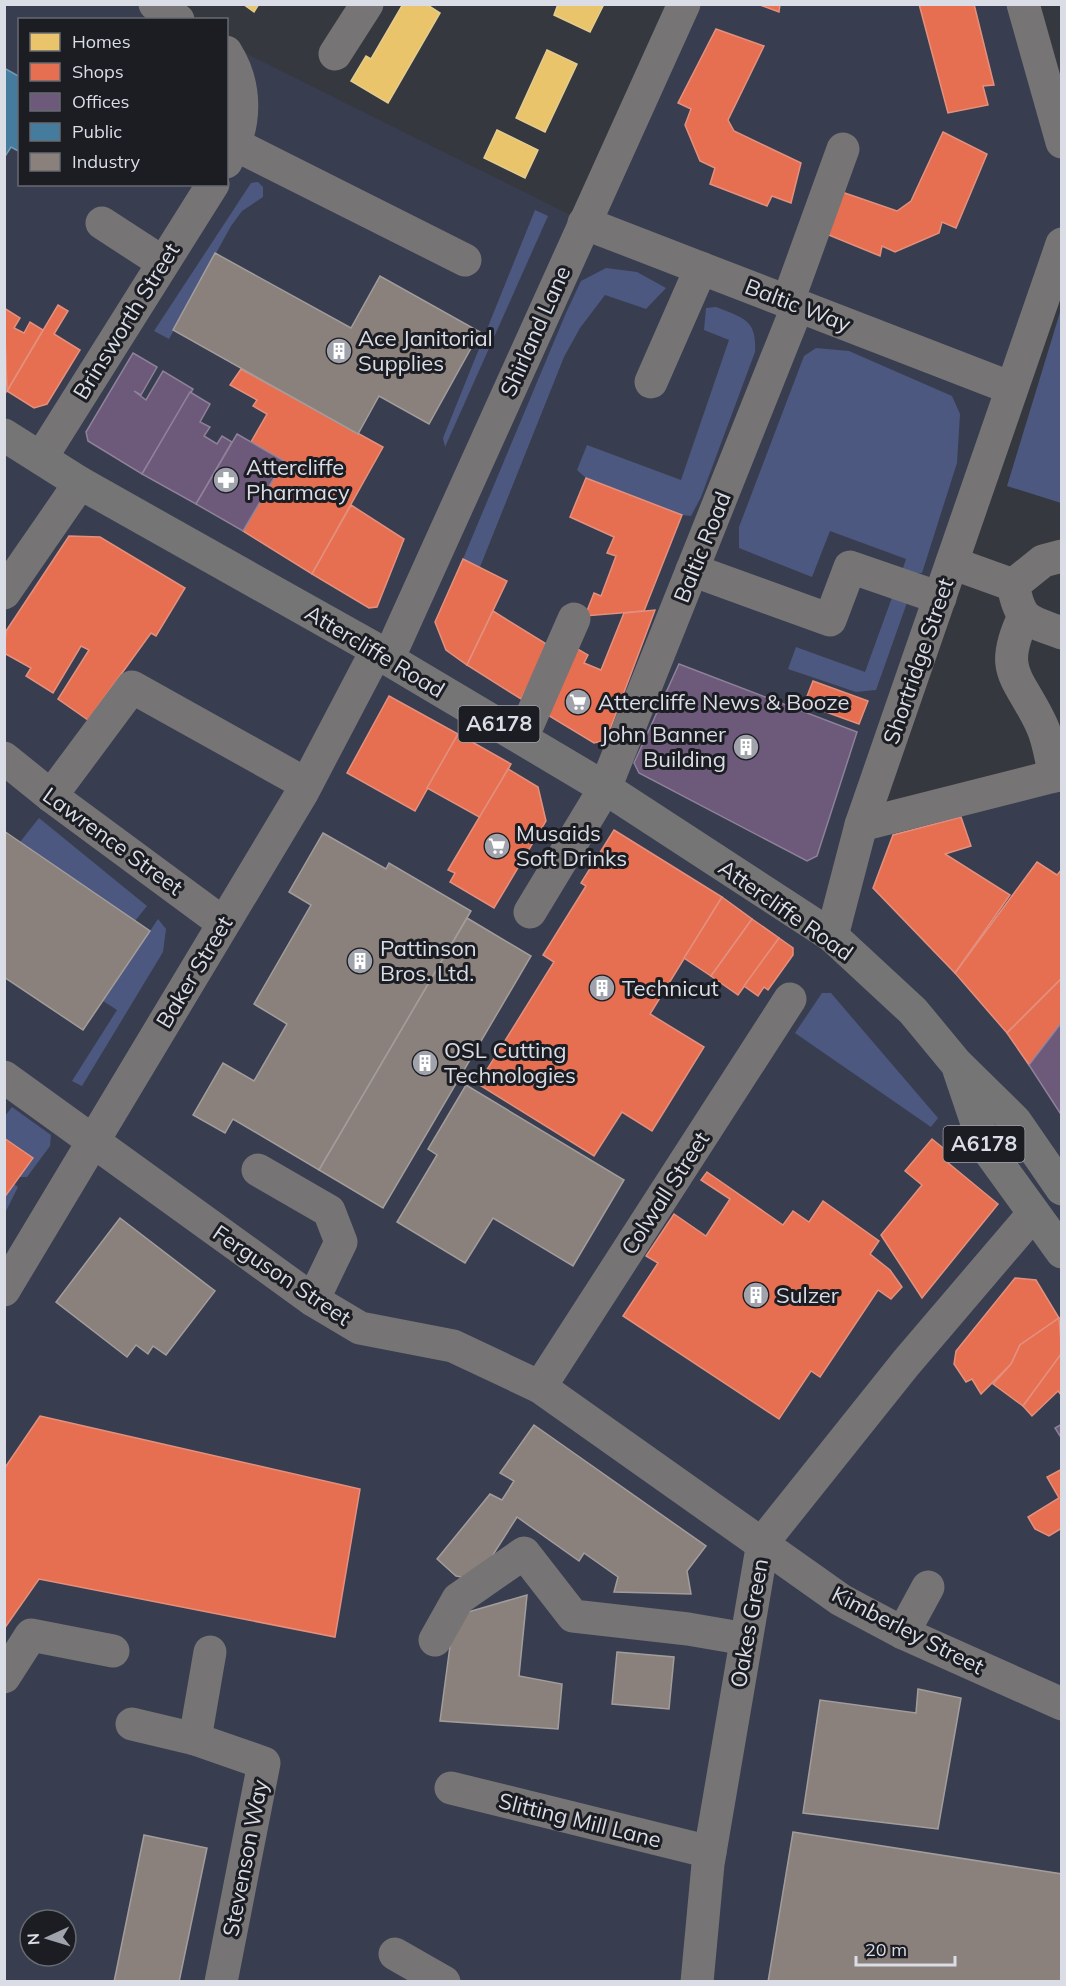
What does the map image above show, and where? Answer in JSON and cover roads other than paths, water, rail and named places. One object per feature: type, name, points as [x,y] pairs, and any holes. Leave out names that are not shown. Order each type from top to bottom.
[{"type":"main road","name":"Attercliffe Road","points":[[4,435],[80,483],[382,654],[605,788],[831,936],[913,1011],[956,1063],[1015,1121],[1062,1189]]},
{"type":"main road","name":"Attercliffe Road","points":[[956,1063],[984,1144],[1062,1252]]},
{"type":"street","points":[[155,4],[175,18]]},
{"type":"street","points":[[335,54],[367,4]]},
{"type":"street","name":"Shirland Lane","points":[[382,654],[684,4]]},
{"type":"street","points":[[1023,4],[1062,142]]},
{"type":"street","points":[[228,55],[235,65],[243,104],[231,153],[465,260]]},
{"type":"street","name":"Baltic Road","points":[[530,912],[605,788],[692,570],[793,303],[843,149]]},
{"type":"street","name":"Brinsworth Street","points":[[41,458],[212,186]]},
{"type":"street","points":[[102,223],[162,262]]},
{"type":"street","name":"Baltic Way","points":[[584,223],[1011,388]]},
{"type":"street","name":"Shortridge Street","points":[[831,936],[861,825],[1062,244]]},
{"type":"street","points":[[651,382],[701,268]]},
{"type":"street","points":[[4,593],[80,483]]},
{"type":"street","points":[[1013,585],[1043,561],[1061,556]]},
{"type":"street","points":[[952,563],[1013,585]]},
{"type":"street","points":[[692,570],[830,620],[850,567],[940,598]]},
{"type":"street","points":[[1013,585],[1019,611],[1028,620],[1062,633]]},
{"type":"street","points":[[861,825],[1058,775],[1044,729],[1011,666],[1012,640],[1024,616]]},
{"type":"street","points":[[522,738],[574,619]]},
{"type":"street","name":"Baker Street","points":[[4,1290],[382,654]]},
{"type":"street","points":[[51,796],[132,687],[306,784]]},
{"type":"street","name":"Lawrence Street","points":[[4,758],[51,796],[223,923]]},
{"type":"street","name":"Colwall Street","points":[[540,1387],[719,1133],[764,1061],[789,999]]},
{"type":"street","name":"Ferguson Street","points":[[4,1077],[313,1300],[360,1328],[453,1346],[540,1387],[763,1542]]},
{"type":"street","points":[[258,1170],[329,1211],[341,1242],[313,1300]]},
{"type":"street","name":"Oakes Green","points":[[697,1982],[710,1852],[763,1542],[906,1363],[1033,1214]]},
{"type":"street","name":"Kimberley Street","points":[[763,1542],[841,1600],[903,1633],[1062,1704]]},
{"type":"street","points":[[435,1640],[458,1599],[524,1553],[573,1616],[688,1629],[746,1639]]},
{"type":"street","points":[[903,1633],[928,1587]]},
{"type":"street","points":[[4,1677],[31,1635],[113,1652]]},
{"type":"street","points":[[195,1739],[210,1652]]},
{"type":"street","name":"Stevenson Way","points":[[132,1724],[195,1739],[264,1763],[221,1982]]},
{"type":"street","name":"Slitting Mill Lane","points":[[451,1788],[710,1852]]},
{"type":"street","points":[[395,1954],[444,1982]]},
{"type":"place","name":"Ace Janitorial Supplies","points":[[339,351]]},
{"type":"place","name":"Attercliffe Pharmacy","points":[[226,480]]},
{"type":"place","name":"Attercliffe News & Booze","points":[[578,702]]},
{"type":"place","name":"John Banner Building","points":[[746,747]]},
{"type":"place","name":"Musaids Soft Drinks","points":[[497,846]]},
{"type":"place","name":"Pattinson Bros. Ltd.","points":[[360,961]]},
{"type":"place","name":"Technicut","points":[[602,988]]},
{"type":"place","name":"OSL Cutting Technologies","points":[[425,1063]]},
{"type":"place","name":"Sulzer","points":[[756,1295]]}]
